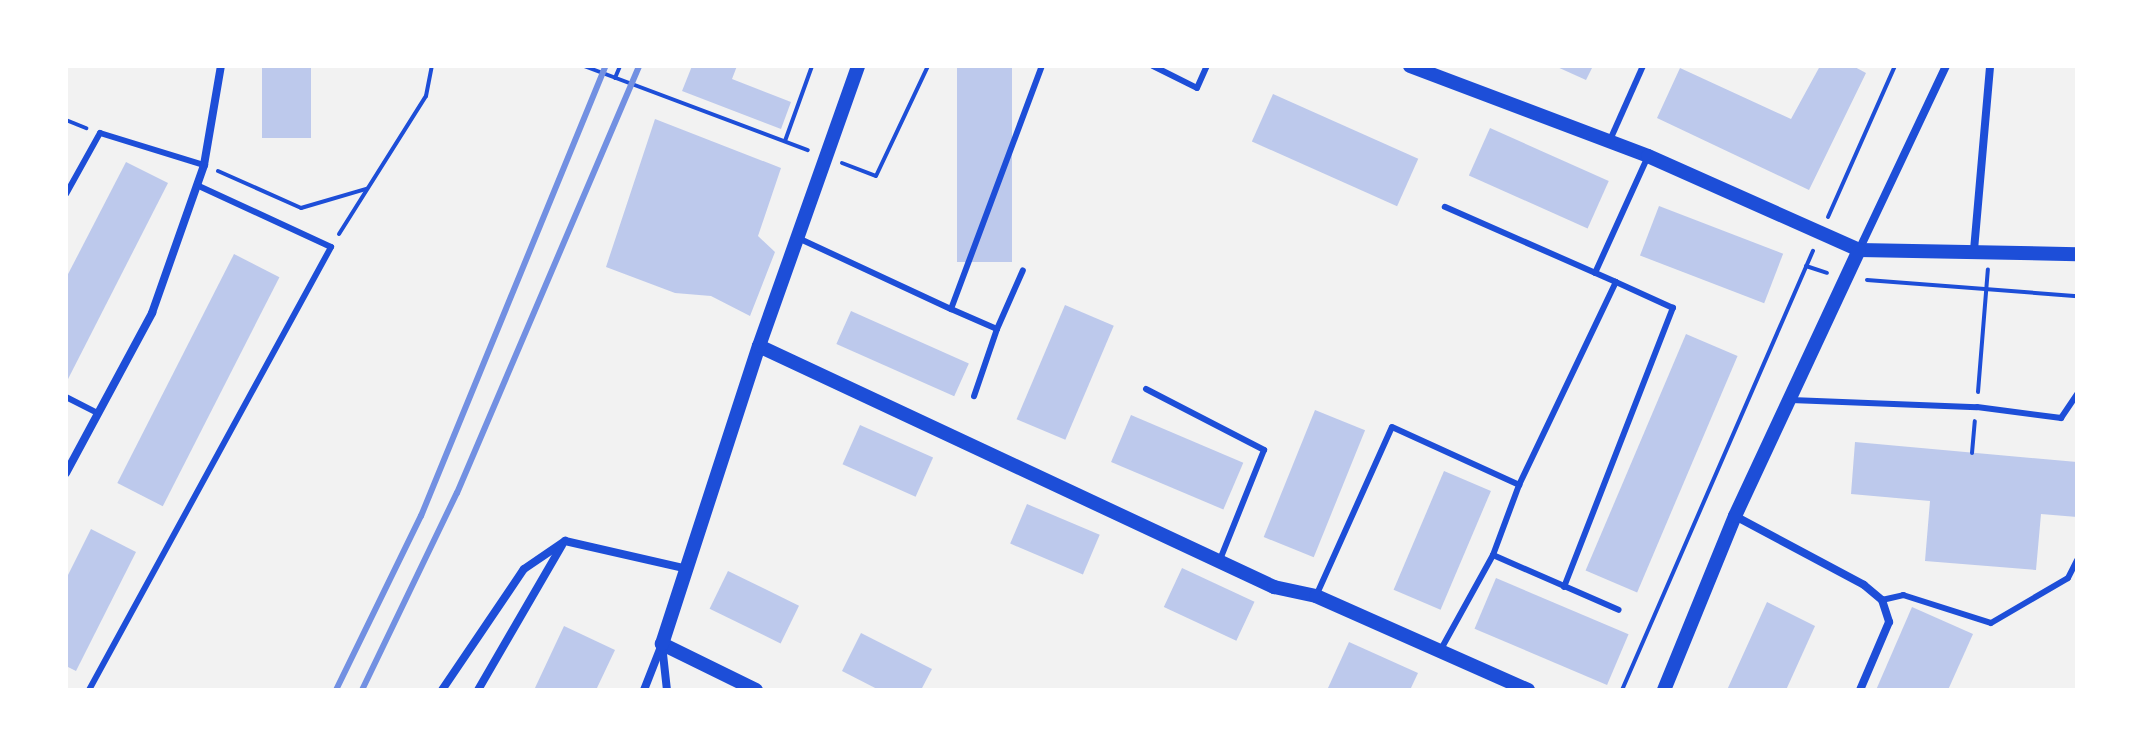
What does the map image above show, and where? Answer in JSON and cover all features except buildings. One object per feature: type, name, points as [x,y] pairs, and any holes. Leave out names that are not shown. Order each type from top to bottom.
[{"type":"street","points":[[66,473],[152,313],[204,165],[221,66]]},
{"type":"street","points":[[644,690],[662,644],[684,568],[759,346],[858,66]]},
{"type":"street","points":[[1410,66],[1610,140],[1859,250],[2077,254]]},
{"type":"street","points":[[1664,690],[1735,516],[1946,66]]},
{"type":"street","points":[[1982,250],[1990,66]]},
{"type":"street","points":[[759,346],[1274,587],[1316,596],[1528,690]]},
{"type":"street","points":[[1735,516],[1864,585],[1882,600],[1889,622],[1860,690]]},
{"type":"street","points":[[442,690],[524,569],[565,541],[684,568]]},
{"type":"street","points":[[478,690],[565,541]]},
{"type":"street","points":[[662,644],[667,690]]},
{"type":"street","points":[[662,644],[756,690]]},
{"type":"lane","points":[[951,309],[1042,66]]},
{"type":"lane","points":[[1153,66],[1197,88],[1207,66]]},
{"type":"lane","points":[[1610,140],[1643,66]]},
{"type":"lane","points":[[66,194],[100,133],[204,165]]},
{"type":"lane","points":[[1595,273],[1648,156]]},
{"type":"lane","points":[[89,690],[331,247],[197,185]]},
{"type":"lane","points":[[1445,207],[1673,308],[1564,587]]},
{"type":"lane","points":[[798,238],[997,329]]},
{"type":"lane","points":[[974,396],[997,329],[1023,270]]},
{"type":"lane","points":[[1439,652],[1493,555],[1519,485],[1616,282]]},
{"type":"lane","points":[[1146,389],[1264,450],[1219,562]]},
{"type":"lane","points":[[1791,400],[1977,407],[2061,418],[2077,394]]},
{"type":"lane","points":[[66,397],[97,413]]},
{"type":"lane","points":[[1316,596],[1392,427],[1519,485]]},
{"type":"lane","points":[[1493,555],[1619,610]]},
{"type":"lane","points":[[1882,600],[1903,595],[1991,623],[2068,578],[2077,560]]},
{"type":"path","points":[[331,247],[426,96],[432,66]]},
{"type":"path","points":[[584,66],[706,111]]},
{"type":"path","points":[[615,78],[620,66]]},
{"type":"path","points":[[785,141],[812,66]]},
{"type":"path","points":[[1622,690],[1895,66]]},
{"type":"path","points":[[66,120],[100,133]]},
{"type":"path","points":[[204,165],[301,208],[335,202],[368,188]]},
{"type":"path","points":[[1972,453],[1988,286],[1982,250]]},
{"type":"path","points":[[1806,266],[1846,279],[1988,286],[2077,296]]},
{"type":"railway","points":[[336,690],[421,516],[606,66]]},
{"type":"railway","points":[[362,690],[457,493],[639,66]]}]
